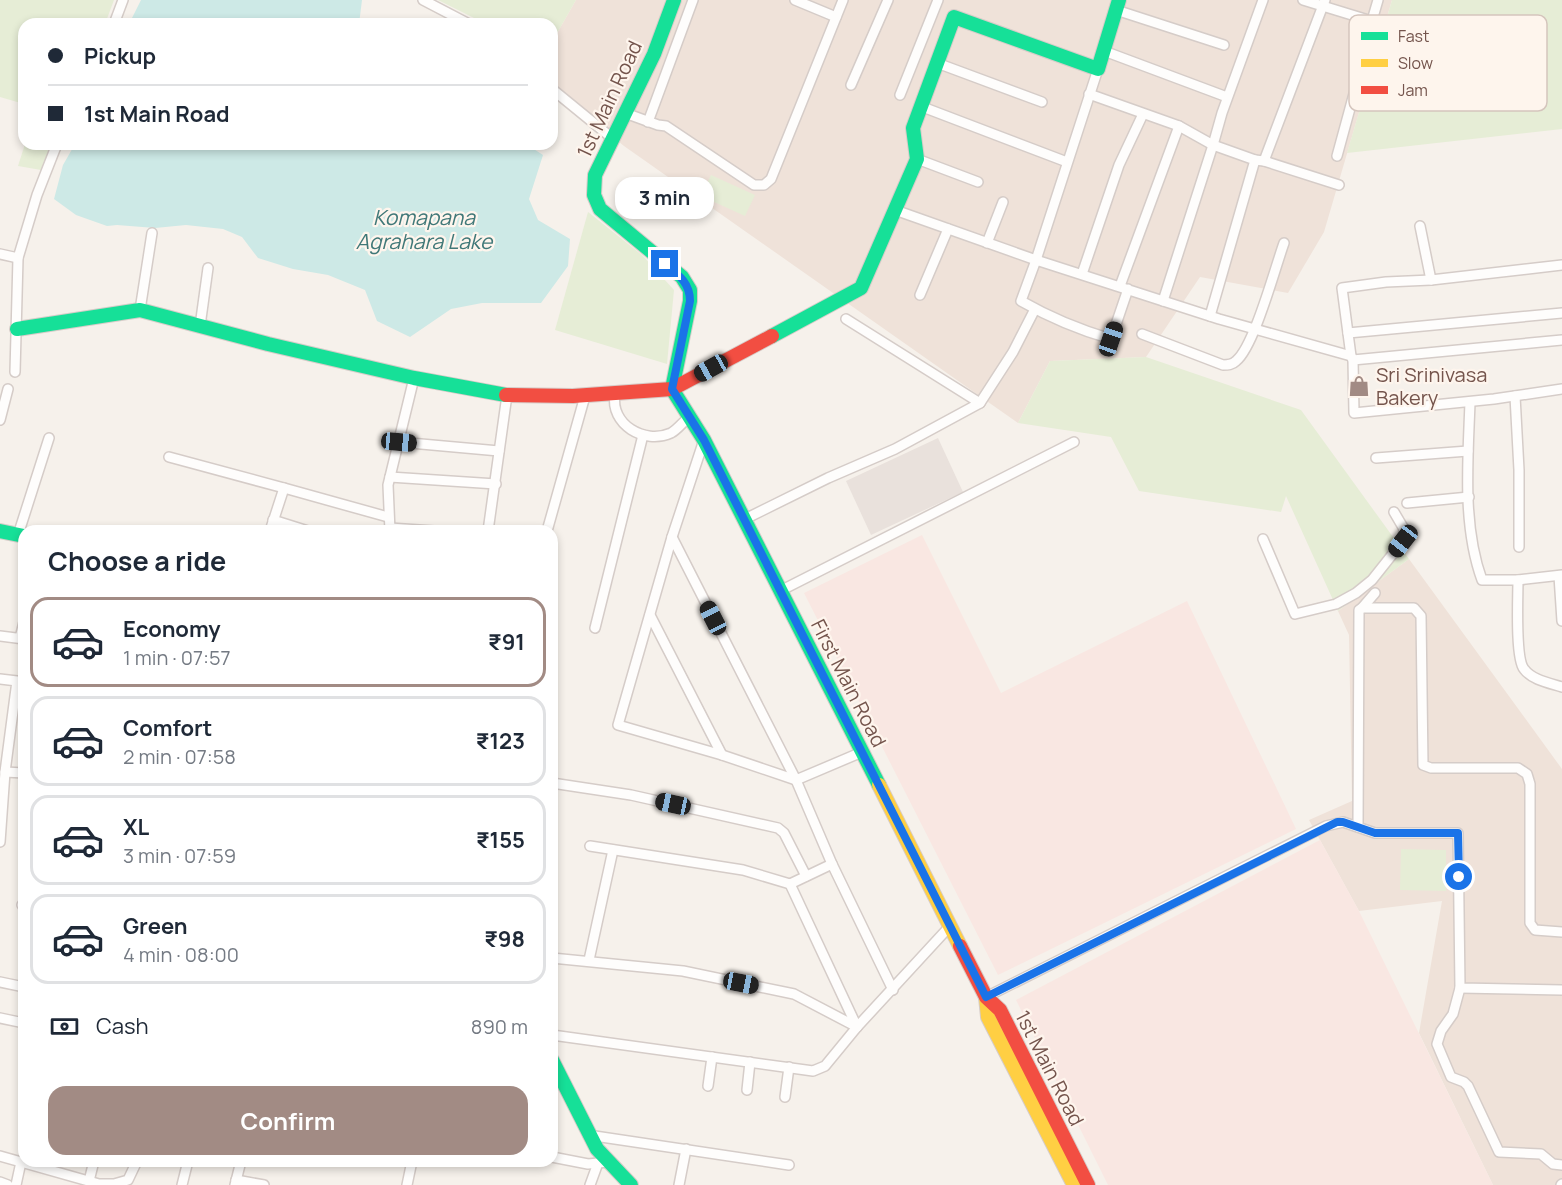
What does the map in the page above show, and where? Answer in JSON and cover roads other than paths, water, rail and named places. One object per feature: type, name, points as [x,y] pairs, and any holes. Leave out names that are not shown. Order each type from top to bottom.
[{"type":"street","points":[[116,18],[123,0]]},
{"type":"street","points":[[423,0],[458,18]]},
{"type":"street","name":"1st Main Road","points":[[672,389],[690,301],[690,290],[682,277],[600,209],[594,195],[594,175],[654,54],[674,0]]},
{"type":"street","points":[[648,122],[693,0]]},
{"type":"street","points":[[795,0],[836,17]]},
{"type":"street","points":[[625,113],[666,126],[754,185],[764,185],[771,179],[843,0]]},
{"type":"street","points":[[851,85],[888,0]]},
{"type":"street","points":[[900,95],[938,0]]},
{"type":"street","points":[[1163,301],[1214,145],[1227,97],[1263,0]]},
{"type":"street","points":[[1303,0],[1324,3],[1355,15]]},
{"type":"street","points":[[1374,15],[1378,0]]},
{"type":"street","points":[[1210,316],[1259,160],[1324,3]]},
{"type":"street","points":[[1179,126],[1124,288],[1111,339],[1035,309],[1021,301],[1104,51],[1117,5],[1224,45]]},
{"type":"street","points":[[17,329],[140,310],[414,378],[507,395],[585,396],[672,389],[861,288],[917,159],[914,128],[920,106],[954,17],[1098,69]]},
{"type":"street","points":[[1104,51],[1227,97]]},
{"type":"street","points":[[937,63],[1042,102]]},
{"type":"street","points":[[558,93],[612,138]]},
{"type":"street","points":[[1089,94],[1179,126],[1214,145],[1339,185]]},
{"type":"street","points":[[920,106],[1067,162]]},
{"type":"street","points":[[1336,156],[1349,110]]},
{"type":"street","points":[[1082,274],[1119,165],[1143,114]]},
{"type":"street","points":[[15,372],[18,258],[34,205],[55,150]]},
{"type":"street","points":[[917,159],[978,182]]},
{"type":"street","points":[[987,243],[1004,202]]},
{"type":"street","points":[[895,210],[1036,260],[1210,316],[1352,358],[1562,340]]},
{"type":"street","points":[[1420,226],[1431,280]]},
{"type":"street","points":[[920,295],[948,229]]},
{"type":"street","points":[[140,310],[152,233]]},
{"type":"street","points":[[1142,334],[1223,365],[1238,360],[1255,328],[1284,243]]},
{"type":"street","points":[[0,254],[18,258]]},
{"type":"street","points":[[1562,265],[1342,288],[1352,358],[1354,413],[1470,402],[1562,389]]},
{"type":"street","points":[[200,326],[208,268]]},
{"type":"street","points":[[743,520],[828,478],[895,449],[980,403],[1013,352],[1035,309]]},
{"type":"street","points":[[1348,333],[1562,313]]},
{"type":"street","points":[[846,319],[980,403]]},
{"type":"street","points":[[389,525],[390,477],[414,378]]},
{"type":"street","points":[[0,420],[8,389]]},
{"type":"street","name":"First Main Road","points":[[672,389],[704,440],[986,997]]},
{"type":"street","points":[[615,394],[613,405],[619,419],[628,429],[643,435],[662,435],[672,432],[689,417]]},
{"type":"street","points":[[489,525],[507,395]]},
{"type":"street","points":[[549,525],[585,396]]},
{"type":"street","points":[[1515,396],[1520,547]]},
{"type":"street","points":[[1470,402],[1468,451],[1471,543],[1482,580],[1518,580],[1560,575],[1562,621]]},
{"type":"street","points":[[594,628],[643,435]]},
{"type":"street","points":[[24,525],[49,438]]},
{"type":"street","points":[[704,440],[672,537],[618,725],[722,755],[796,780],[862,752]]},
{"type":"street","points":[[399,442],[499,451]]},
{"type":"street","points":[[780,591],[1074,442]]},
{"type":"street","points":[[1376,458],[1468,451]]},
{"type":"street","points":[[169,457],[388,517]]},
{"type":"street","points":[[390,477],[496,484]]},
{"type":"street","points":[[272,525],[284,488]]},
{"type":"street","points":[[1407,503],[1469,497]]},
{"type":"street","points":[[1263,539],[1296,614],[1336,604],[1356,593],[1372,580],[1403,541],[1404,529],[1394,512]]},
{"type":"street","points":[[273,520],[289,525]]},
{"type":"street","points":[[0,531],[18,534]]},
{"type":"street","points":[[672,537],[796,780],[832,864],[893,990]]},
{"type":"street","points":[[1372,580],[1375,593],[1385,607]]},
{"type":"street","points":[[1518,580],[1519,655],[1522,668],[1533,677],[1562,687]]},
{"type":"street","points":[[1358,826],[1359,610],[1375,593]]},
{"type":"street","points":[[1362,608],[1414,608],[1421,616],[1423,765],[1431,768],[1518,768],[1527,774],[1530,784],[1530,923],[1535,930],[1562,932]]},
{"type":"street","points":[[650,615],[722,755]]},
{"type":"street","points":[[0,636],[18,638]]},
{"type":"street","points":[[0,679],[17,681],[5,772],[0,842]]},
{"type":"street","points":[[0,725],[11,726]]},
{"type":"street","points":[[5,772],[18,773]]},
{"type":"street","points":[[558,784],[631,795],[778,828],[784,833],[806,876]]},
{"type":"street","points":[[986,997],[1326,826],[1343,822],[1375,833],[1458,833],[1460,988],[1453,1014],[1441,1031],[1437,1044],[1450,1077],[1459,1079],[1468,1086],[1499,1152],[1541,1154],[1553,1164],[1562,1165]]},
{"type":"street","points":[[590,846],[743,870],[790,884],[832,864]]},
{"type":"street","points":[[589,960],[613,850]]},
{"type":"street","points":[[790,884],[858,1027]]},
{"type":"street","points":[[558,1036],[813,1071],[825,1066],[950,926]]},
{"type":"street","points":[[558,958],[683,971],[794,994],[858,1027]]},
{"type":"street","points":[[0,982],[18,986]]},
{"type":"street","points":[[1460,988],[1562,990]]},
{"type":"street","name":"1st Main Road","points":[[986,997],[988,1017],[1074,1185]]},
{"type":"street","name":"1st Main Road","points":[[986,997],[1000,1010],[1088,1185]]},
{"type":"street","points":[[0,1018],[18,1022]]},
{"type":"street","points":[[708,1086],[712,1057]]},
{"type":"street","points":[[747,1090],[750,1062]]},
{"type":"street","points":[[785,1097],[789,1067]]},
{"type":"street","points":[[558,1072],[603,1163],[631,1185]]},
{"type":"street","points":[[588,1135],[789,1165]]},
{"type":"street","points":[[679,1185],[686,1149]]},
{"type":"street","points":[[0,1156],[18,1161]]},
{"type":"street","points":[[558,1158],[588,1164],[603,1163]]},
{"type":"street","points":[[590,1185],[603,1163]]},
{"type":"street","points":[[16,1185],[20,1167]]},
{"type":"street","points":[[39,1167],[99,1184],[114,1184],[128,1180],[134,1167]]},
{"type":"street","points":[[89,1181],[92,1167]]},
{"type":"street","points":[[182,1185],[186,1167]]},
{"type":"street","points":[[239,1167],[235,1182],[264,1185]]},
{"type":"street","points":[[407,1185],[411,1167]]},
{"type":"street","points":[[0,1182],[8,1185]]},
{"type":"water","points":[[141,0],[362,0],[360,18],[132,18]]},
{"type":"water","name":"Komapana Agrahara Lake","points":[[72,150],[535,150],[543,155],[529,199],[538,220],[570,239],[568,266],[541,303],[482,303],[451,309],[410,337],[377,321],[365,290],[328,275],[293,269],[258,258],[242,237],[223,229],[186,225],[155,228],[107,226],[76,215],[54,199],[63,165]]},
{"type":"place","name":"Sri Srinivasa Bakery","points":[[1359,386]]}]
